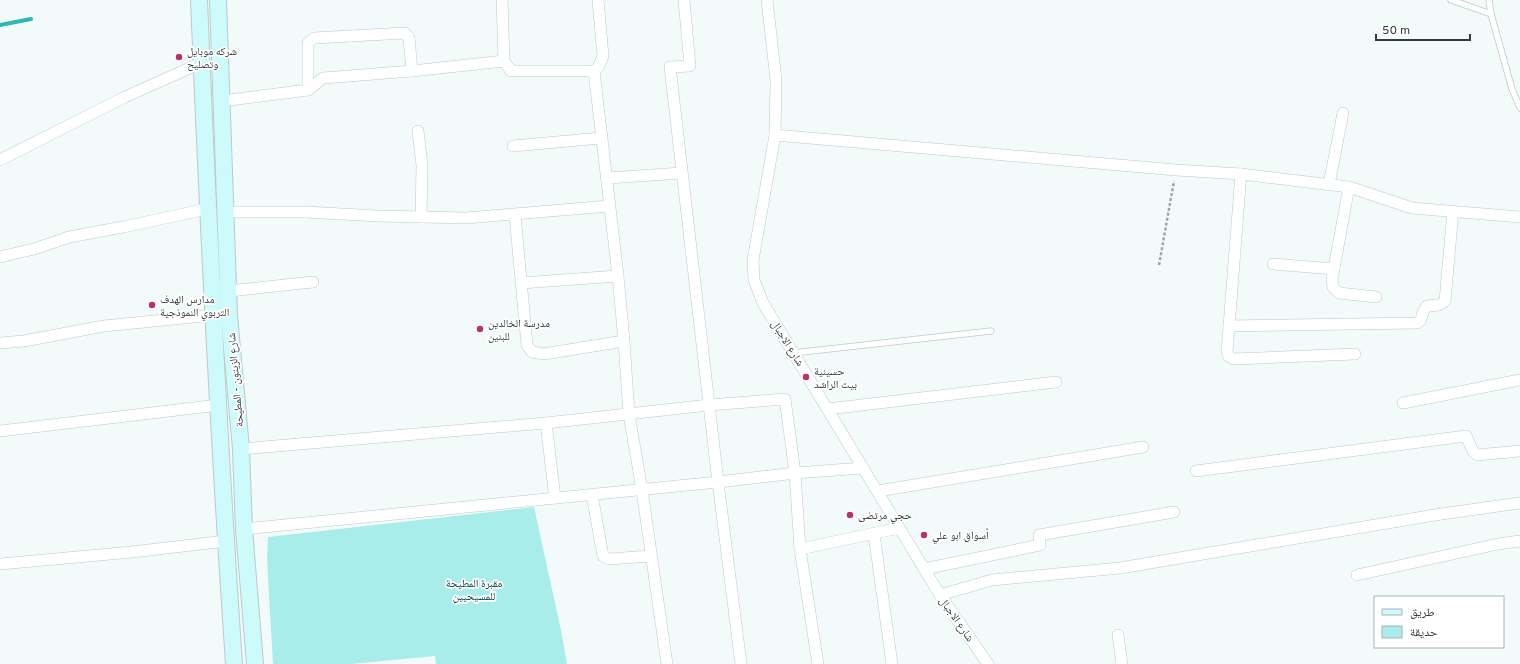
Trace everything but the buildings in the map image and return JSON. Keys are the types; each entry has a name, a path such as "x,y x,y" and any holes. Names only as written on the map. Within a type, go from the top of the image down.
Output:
{"main road":[{"name":"شارع الزيتون - المطيحة","path":"198,0 207,209 234,664"},
{"name":"شارع الزيتون - المطيحة","path":"218,0 228,291 241,449 244,529 255,664"}],"street":[{"path":"502,0 504,61 510,71 594,70 599,66 603,56 598,0"},
{"path":"684,0 690,66 670,67 718,482 741,664"},
{"name":"شارع الاجبال","path":"767,0 776,80 775,135 753,260 754,280 763,303 899,528 940,595 988,664"},
{"path":"308,90 308,43 314,38 405,33 409,38 412,71"},
{"path":"222,101 308,90 323,78 412,71 504,61"},
{"path":"0,160 125,97 201,63"},
{"path":"594,70 618,276 629,414 642,490 667,664"},
{"path":"1330,184 1343,113"},
{"path":"418,131 422,166 421,217"},
{"path":"775,135 1176,170 1241,174 1349,187 1412,208 1520,217"},
{"path":"513,146 601,138"},
{"path":"607,178 682,173"},
{"path":"1241,174 1227,352 1229,357 1234,359 1356,354"},
{"path":"1349,187 1332,279 1333,287 1339,293 1376,297"},
{"path":"226,212 305,212 378,216 466,218 609,206"},
{"path":"0,257 34,249 69,237 207,209"},
{"path":"1229,326 1416,323 1421,320 1423,312 1427,306 1439,305 1445,301 1453,211"},
{"path":"515,215 527,345 532,352 544,354 624,341"},
{"path":"1273,264 1334,269"},
{"path":"521,283 618,276"},
{"path":"228,291 313,282"},
{"path":"0,343 24,341 104,326 214,315"},
{"path":"1403,403 1520,380"},
{"path":"828,409 1056,382"},
{"path":"241,449 546,423 709,405 785,399 795,473 800,549 818,664"},
{"path":"0,431 218,404"},
{"path":"546,423 554,498"},
{"path":"1196,471 1466,436 1473,451 1477,455 1520,451"},
{"path":"878,491 1143,447"},
{"path":"244,529 642,490 795,473 863,468"},
{"path":"592,494 603,556 609,559 651,556"},
{"path":"940,595 992,580 1120,568 1441,514 1520,503"},
{"path":"924,569 1040,545 1039,535 1174,512"},
{"path":"800,549 899,528"},
{"path":"874,534 892,664"},
{"path":"0,564 132,552 226,541"},
{"path":"1357,575 1498,544 1520,542"},
{"path":"1118,635 1122,664"}],"lane":[{"path":"1451,0 1490,14"},
{"path":"1489,0 1490,14 1512,89 1520,108"},
{"path":"793,353 991,331"}],"path":[{"path":"1159,265 1176,170"}],"green space":[{"name":"مقبرة المطيحة للمسيحيين","path":"534,507 567,664 436,664 435,656 351,664 273,664 267,559 268,537"}],"waterway":[{"path":"0,25 31,19"}],"place":[{"name":"شركه موبايل وتصليح","path":"179,57"},
{"name":"مدارس الهدف التربوي النموذجية","path":"152,305"},
{"name":"مدرسة الخالدين للبنين","path":"480,329"},
{"name":"حسينية بيت الراشد","path":"806,377"},
{"name":"حجي مرتضى","path":"850,515"},
{"name":"أسواق ابو علي","path":"924,535"}]}
